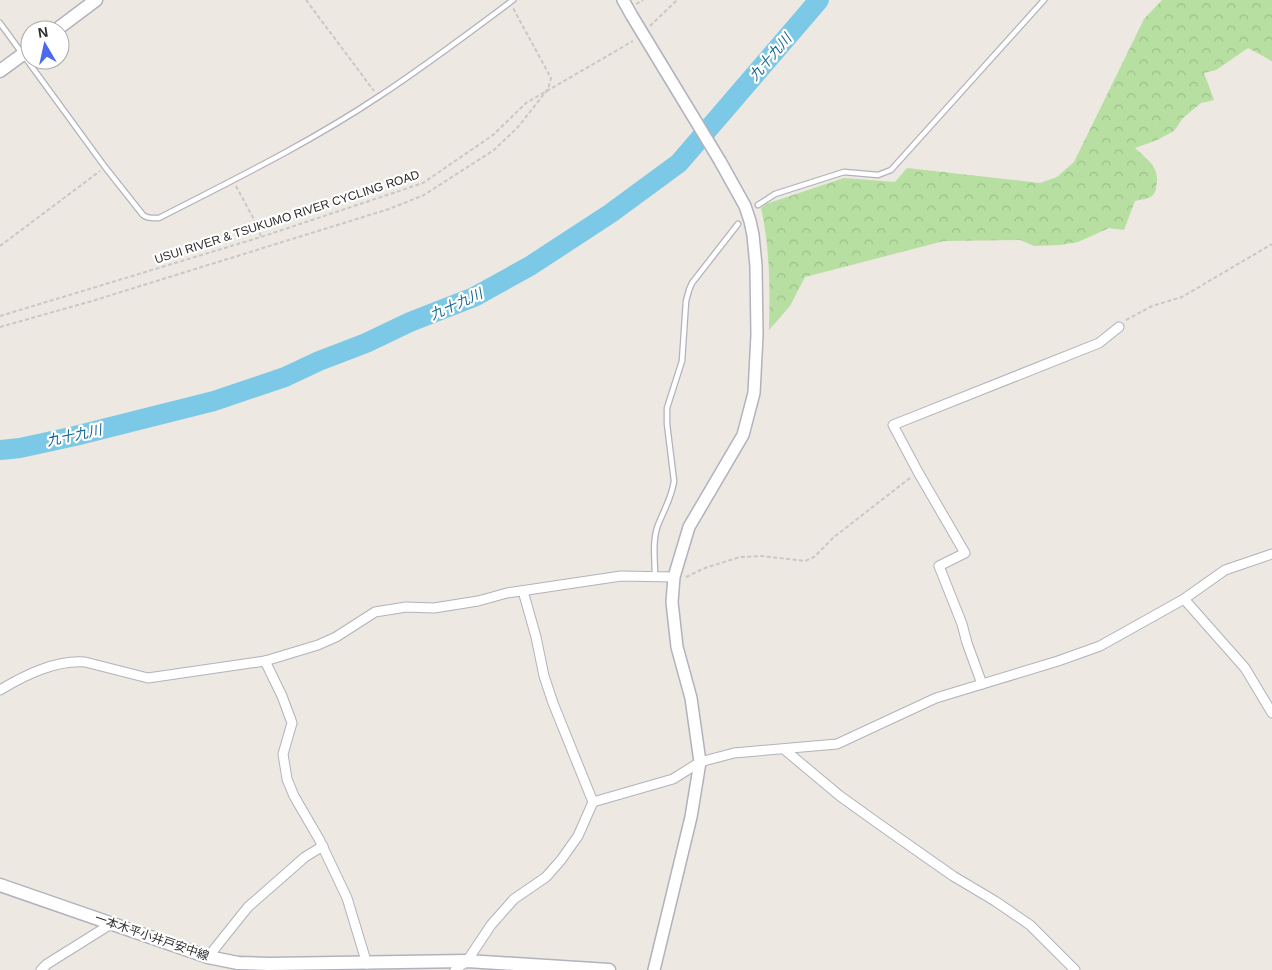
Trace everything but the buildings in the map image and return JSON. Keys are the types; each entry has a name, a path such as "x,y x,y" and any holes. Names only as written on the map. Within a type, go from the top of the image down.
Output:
{"main road":[{"path":"69,20 96,0"},
{"path":"0,71 20,56"},
{"name":"一本木平小井戸安中線","path":"0,885 234,966 467,961 609,970"}],"street":[{"path":"623,0 634,11 747,210 753,235 756,266 757,335 754,393 742,435 689,527 674,577 672,602 678,647 691,698 700,762 691,817 654,970"},
{"path":"982,684 962,624 939,566 965,553 893,425 1099,343 1119,327"},
{"path":"593,802 673,779 700,762 734,753 837,744 936,698 1058,661 1100,646 1184,598 1225,570 1272,554"},
{"path":"0,690 48,667 75,662 85,662 148,678 265,661 318,645 375,612 406,607 434,608 523,591 621,576 674,577"},
{"path":"455,970 467,961 491,925 514,899 546,877 561,860 578,836 593,802 544,676 536,637 523,591"},
{"path":"1184,598 1245,668 1272,713"},
{"path":"265,661 282,696 292,724 283,754 287,779 294,796 323,846 347,898 367,964"},
{"path":"785,750 840,796 879,824 953,876 1030,925 1075,970"},
{"path":"208,957 248,907 305,857 323,846"},
{"path":"41,970 47,964 111,924"}],"lane":[{"path":"758,205 775,194 844,172 878,175 891,170 1044,0"},
{"path":"38,70 105,167 143,216 159,218 327,129 378,97 512,1"},
{"path":"0,23 20,45"},
{"path":"655,577 655,538 658,524 671,495 674,481 667,424 667,408 682,361 688,295 692,283 738,224"}],"path":[{"path":"306,0 378,97"},
{"path":"634,11 643,0"},
{"path":"648,28 677,0"},
{"path":"0,327 260,250 424,195 494,150 518,127 548,89 551,78 512,1"},
{"name":"USUI RIVER & TSUKUMO RIVER CYCLING ROAD","path":"0,316 261,237 423,182 493,135 526,103 636,39"},
{"path":"0,246 105,167"},
{"path":"233,180 258,227 261,237"},
{"path":"1119,327 1125,320 1152,306 1182,297 1272,244"},
{"path":"674,577 687,577 705,568 740,557 761,556 805,561 814,557 834,537 918,472"}],"green space":[{"path":"1162,0 1272,0 1272,61 1248,48 1216,70 1204,73 1214,100 1201,103 1183,118 1174,131 1135,148 1155,169 1157,174 1156,190 1153,195 1135,201 1124,230 1109,228 1078,242 1060,245 1034,246 1020,240 944,241 805,277 790,306 769,330 768,253 761,208 766,204 844,178 895,182 907,168 1040,183 1057,177 1074,162 1144,19"}],"waterway":[{"name":"九十九川","path":"0,450 20,448 75,436 214,401 285,377 319,361 366,343 410,322 474,297 530,266 611,213 679,163 819,0"}]}
